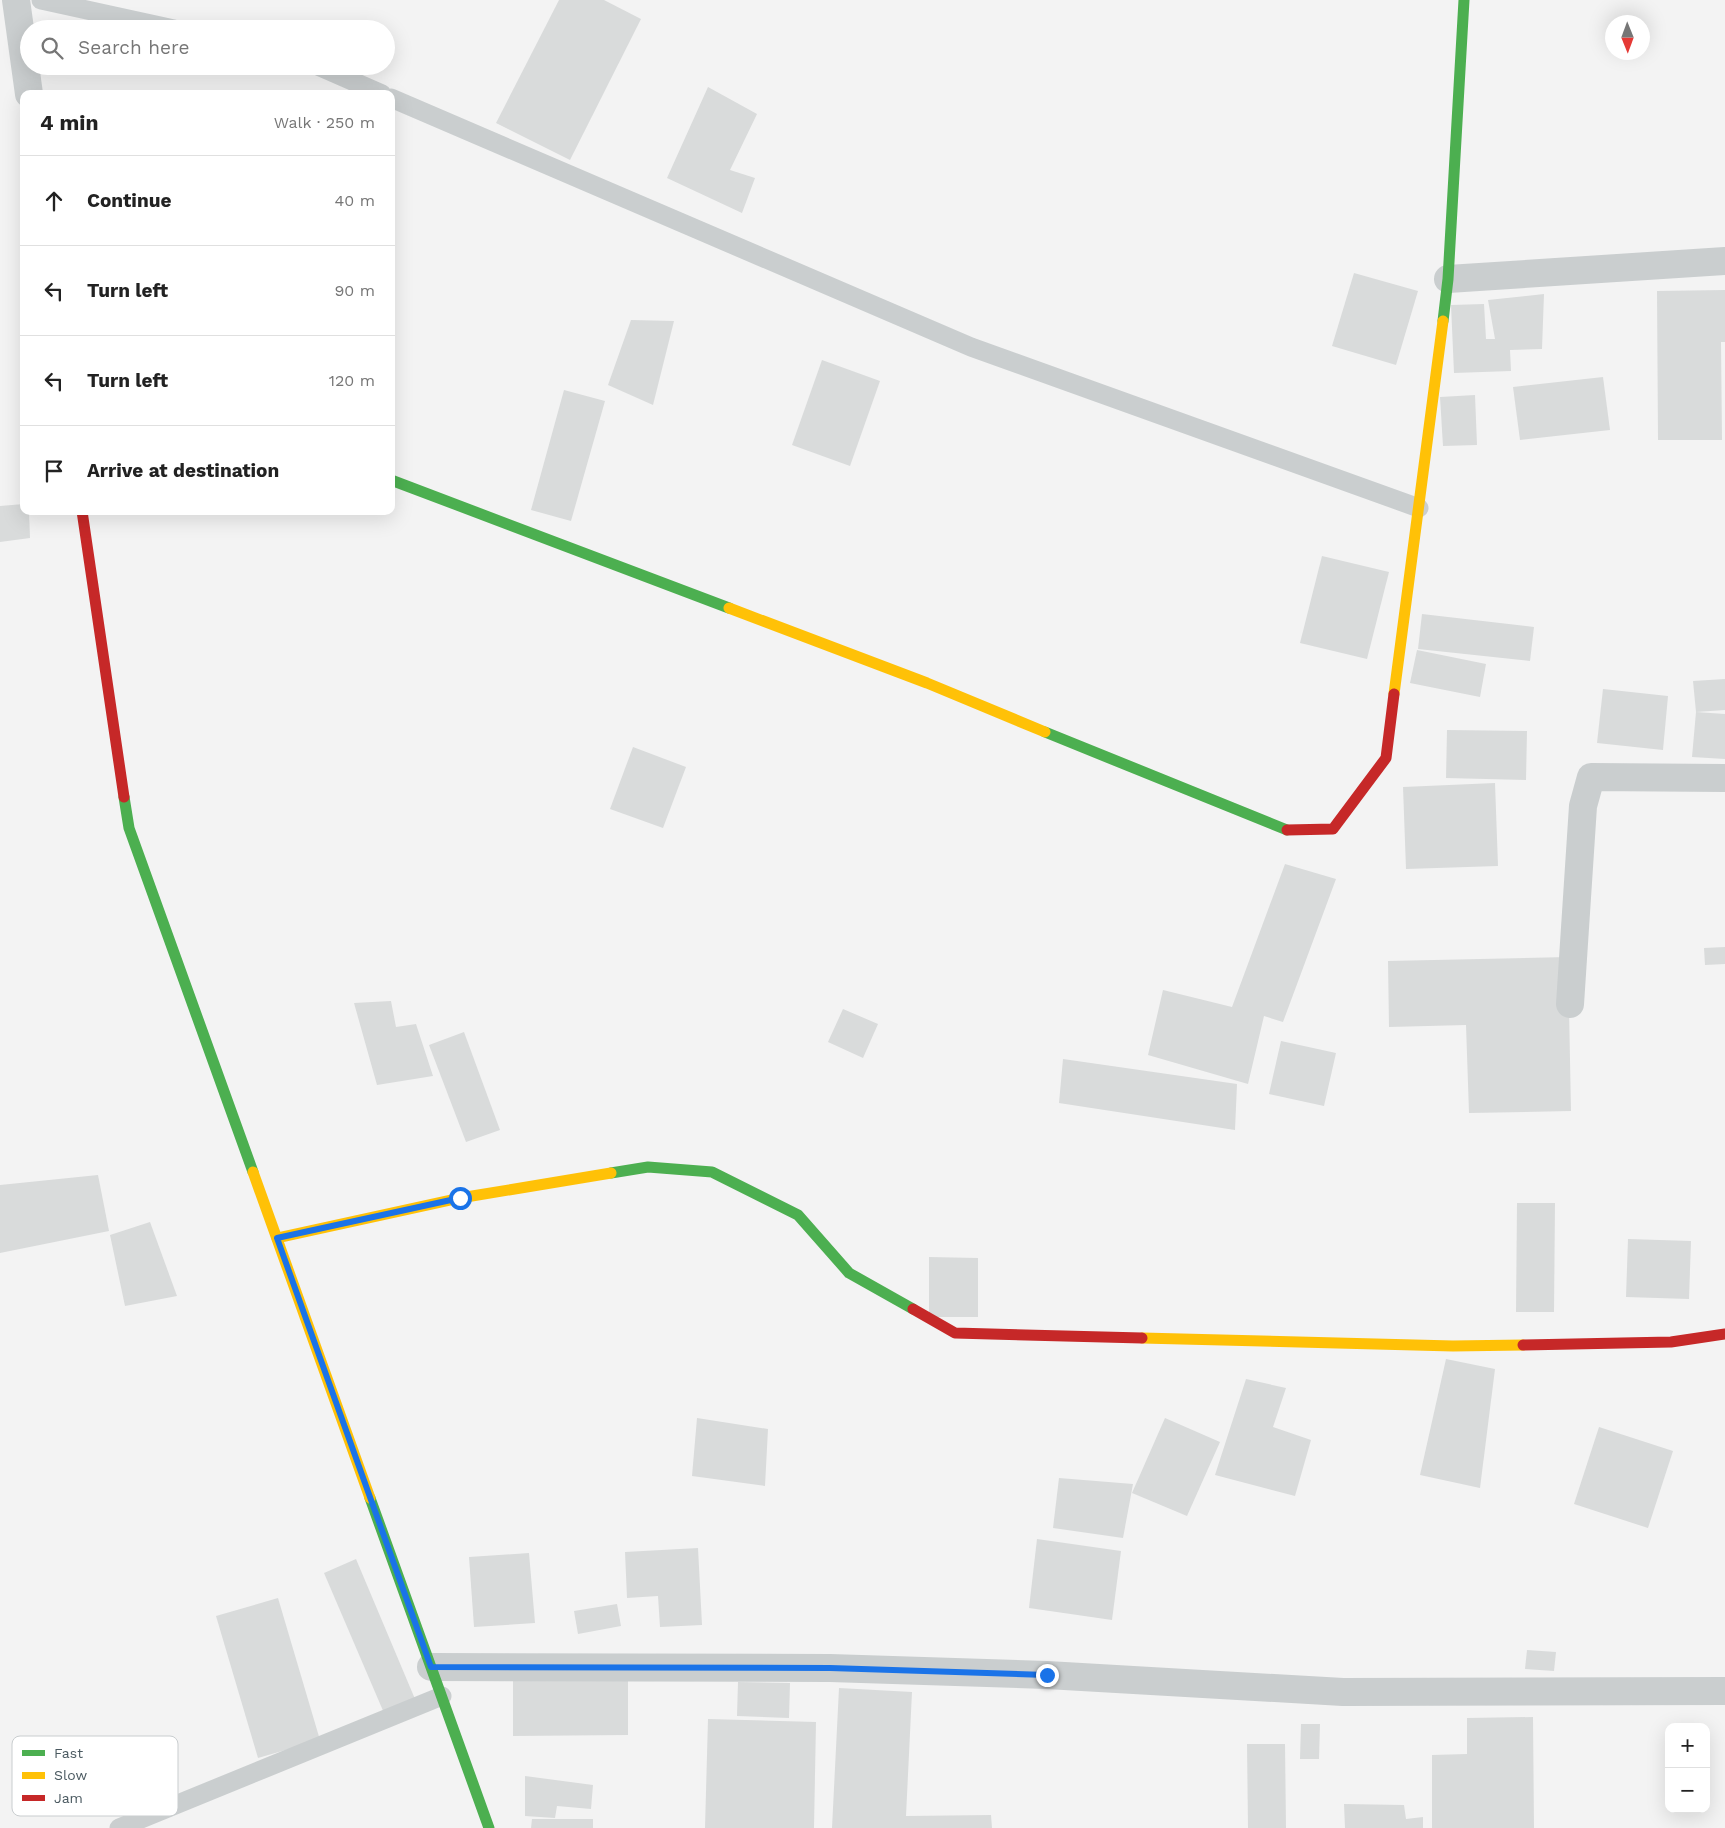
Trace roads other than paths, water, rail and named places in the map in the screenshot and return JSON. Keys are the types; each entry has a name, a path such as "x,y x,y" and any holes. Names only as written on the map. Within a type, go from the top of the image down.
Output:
{"street":[{"path":"16,0 20,29"},
{"path":"395,482 927,684 1284,830 1333,829 1386,758 1448,279 1464,0"},
{"path":"26,75 28,90"},
{"path":"1448,279 1725,261"},
{"path":"83,515 129,828 489,1828"},
{"path":"1570,1004 1583,806 1592,777 1725,778"},
{"path":"277,1238 460,1198 648,1167 712,1172 798,1215 849,1273 955,1333 1453,1346 1671,1342 1725,1334"},
{"path":"431,1667 830,1668 1047,1675 1343,1692 1725,1691"}],"lane":[{"path":"41,0 133,20"},
{"path":"339,75 373,90"},
{"path":"395,100 971,347 1419,508"},
{"path":"178,1804 442,1696"},
{"path":"119,1828 148,1816"}]}
